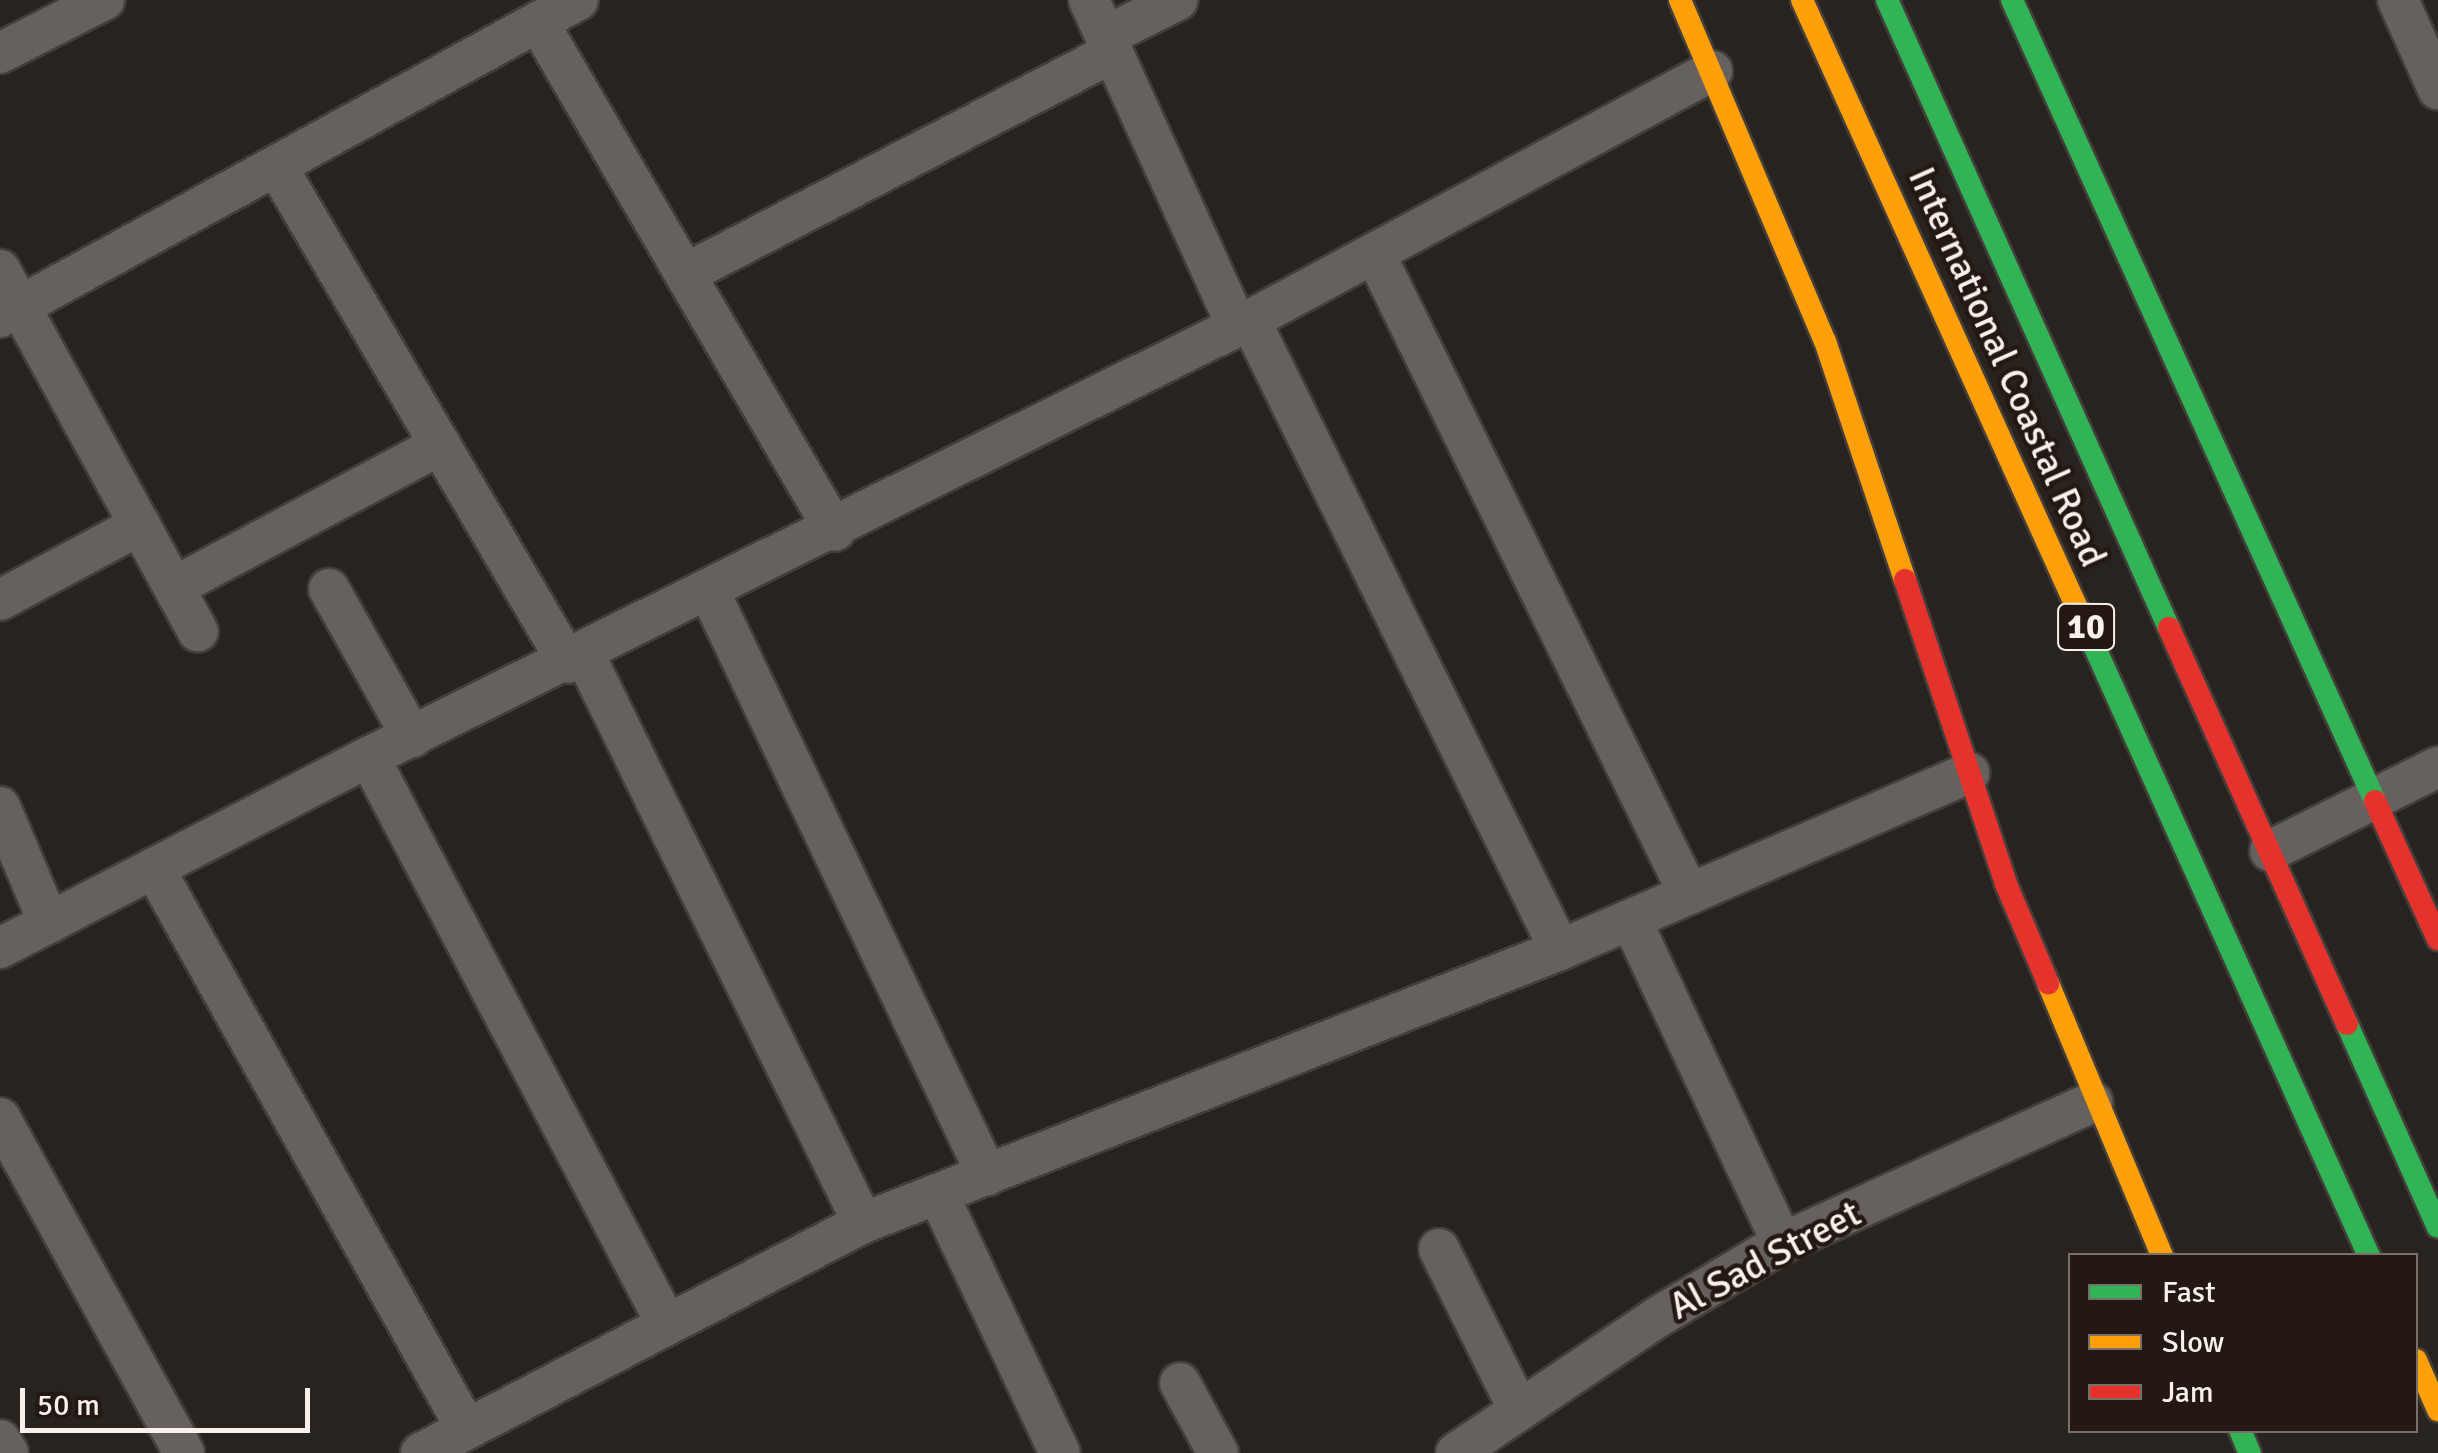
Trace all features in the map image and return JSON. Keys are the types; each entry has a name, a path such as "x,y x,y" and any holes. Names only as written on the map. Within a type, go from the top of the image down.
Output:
{"main road":[{"path":"1680,0 1831,358 1969,773 2093,1102 2161,1253"},
{"name":"International Coastal Road","path":"1802,0 2368,1253"},
{"name":"International Coastal Road","path":"1887,0 2438,1227"},
{"path":"2017,2 2438,938"},
{"path":"2418,1365 2438,1410"}],"street":[{"path":"0,53 104,0"},
{"path":"10,311 578,0"},
{"path":"1089,0 1244,323 1560,950"},
{"path":"685,274 1109,44 1178,0"},
{"path":"2398,0 2438,90"},
{"path":"538,22 834,531"},
{"path":"0,948 368,757 576,659 1244,323 1712,71"},
{"path":"277,168 440,445 576,659 863,1223"},
{"path":"1375,254 1689,894"},
{"path":"0,270 10,311 140,525 198,631"},
{"path":"174,587 440,445"},
{"path":"0,600 140,525"},
{"path":"329,589 412,737"},
{"path":"710,592 987,1174"},
{"path":"368,757 665,1322"},
{"path":"2270,851 2438,767"},
{"path":"421,1453 665,1322 863,1223 1560,950 1969,773"},
{"path":"0,807 49,923"},
{"path":"154,868 466,1428"},
{"path":"1632,920 1782,1242"},
{"name":"Al Sad Street","path":"1456,1453 1782,1242 2093,1102"},
{"path":"0,1118 184,1453"},
{"path":"938,1194 1060,1453"},
{"path":"1438,1249 1519,1410"},
{"path":"1180,1383 1218,1453"},
{"path":"0,1440 8,1453"}],"traffic: fast":[{"path":"1887,0 2169,628"},
{"path":"2012,0 2375,801"},
{"path":"2082,619 2368,1253"},
{"path":"2347,1024 2438,1227"},
{"path":"2241,1433 2250,1453"}],"traffic: slow":[{"path":"1680,0 1825,341 1905,580"},
{"path":"1802,0 2082,619"},
{"path":"2048,983 2161,1253"},
{"path":"2418,1365 2438,1410"}],"traffic: jam":[{"path":"1905,580 2006,884 2048,983"},
{"path":"2169,628 2347,1024"},
{"path":"2375,801 2438,939"}]}
